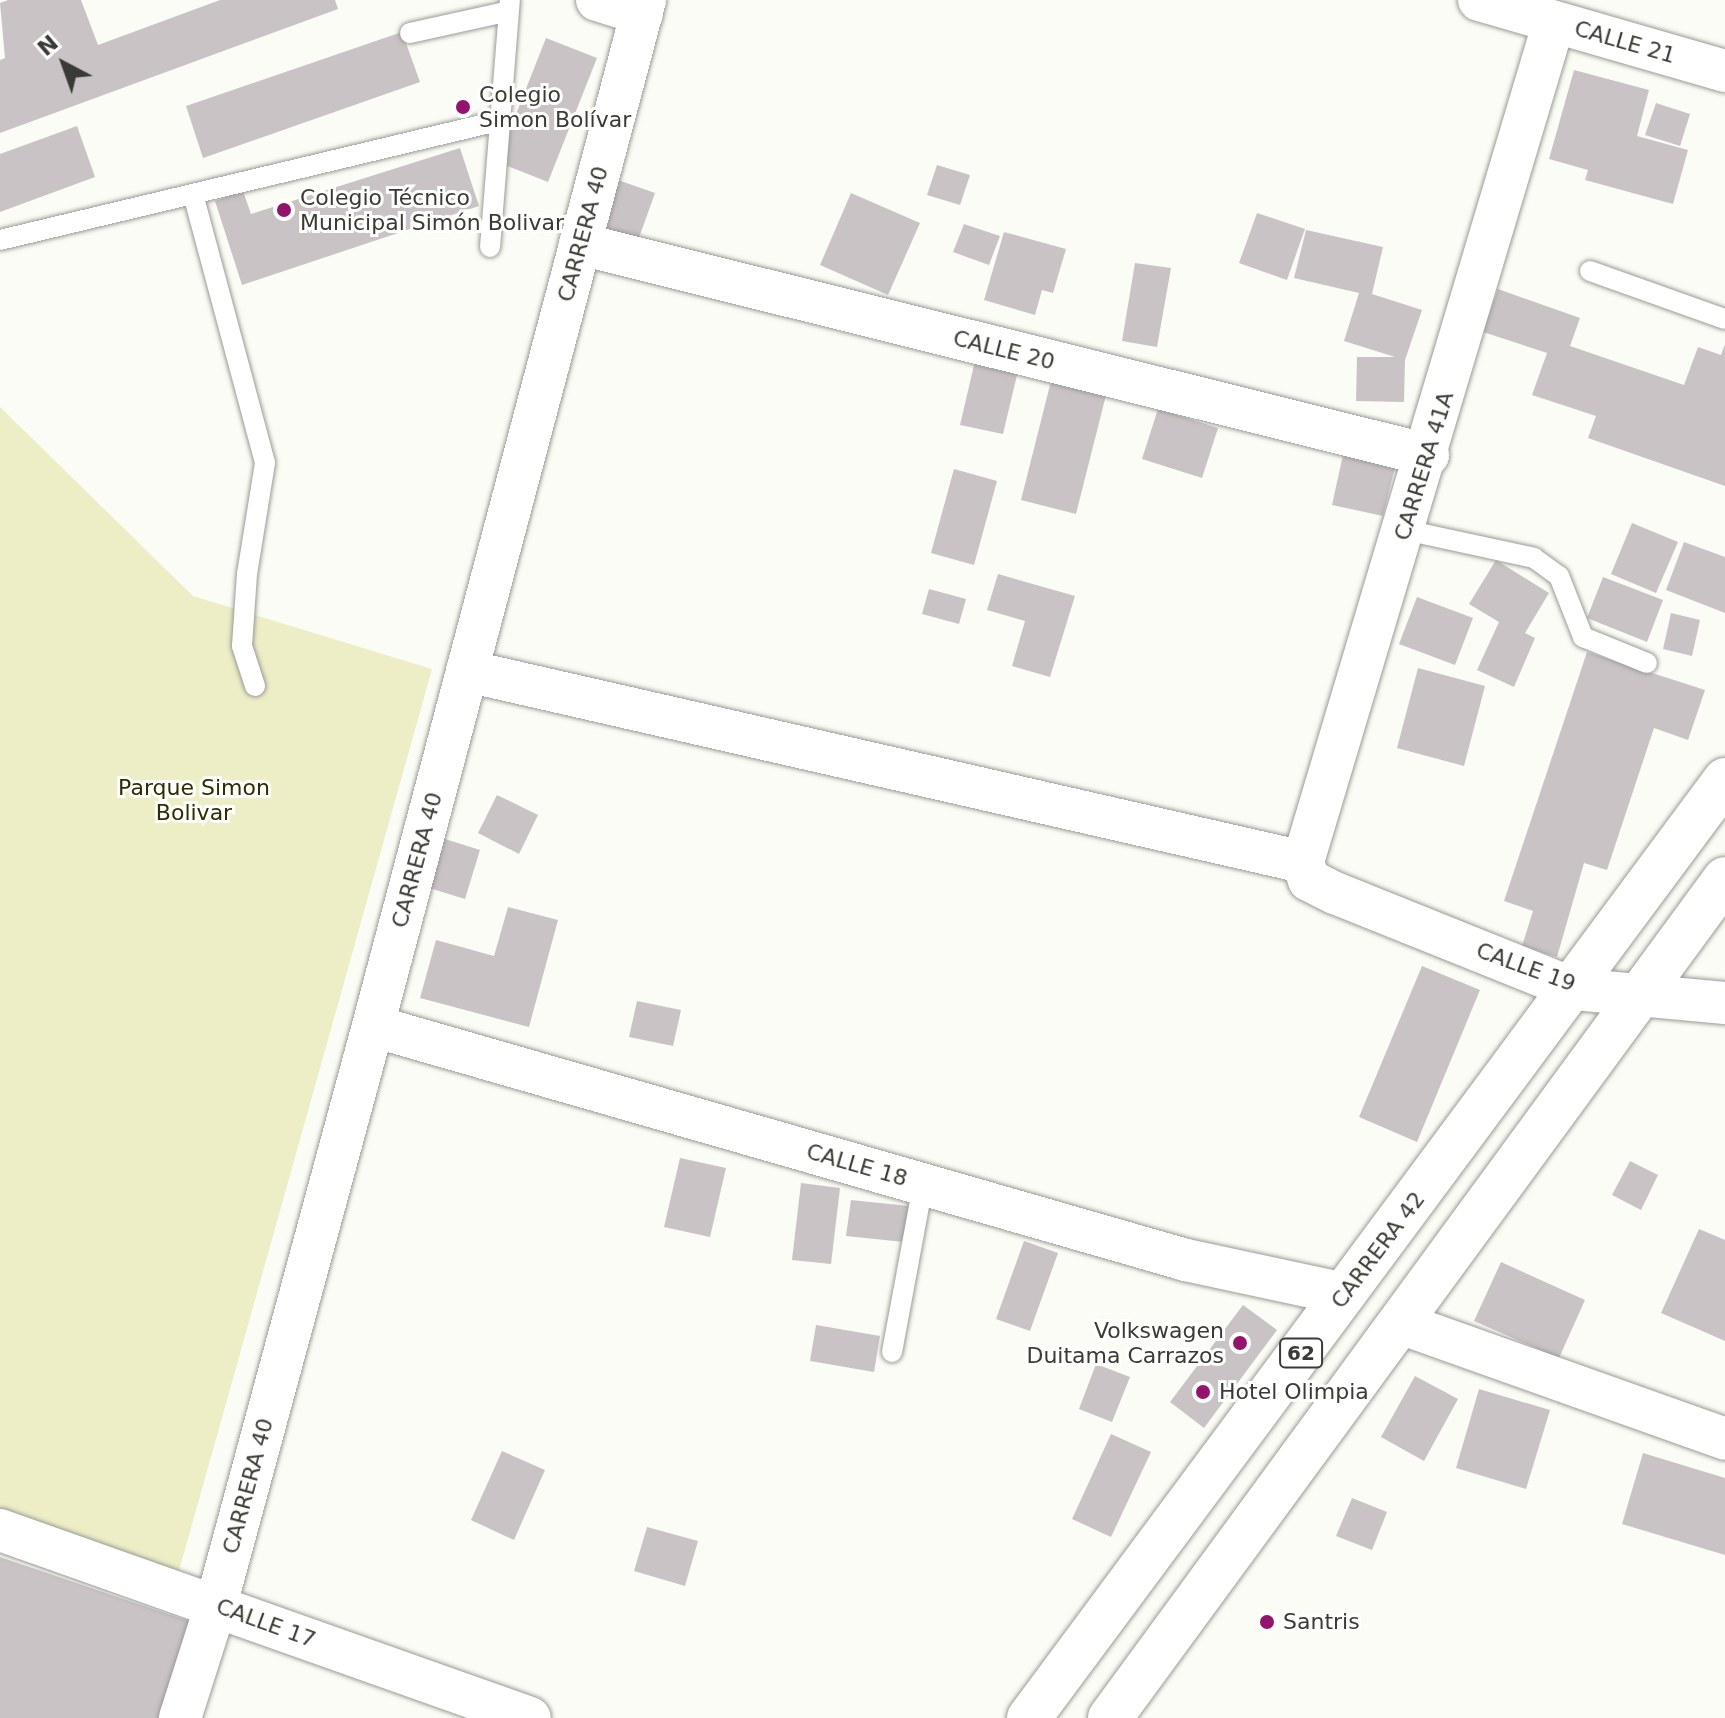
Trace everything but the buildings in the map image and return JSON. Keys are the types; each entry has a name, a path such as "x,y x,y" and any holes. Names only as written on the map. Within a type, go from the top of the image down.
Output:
{"highway":[{"name":"CARRERA 42","path":"1029,1718 1574,989 1725,780"},
{"path":"1110,1718 1725,879"}],"street":[{"path":"597,0 644,7"},
{"name":"CALLE 21","path":"1479,0 1725,71"},
{"name":"CARRERA 40","path":"180,1718 216,1605 644,7"},
{"name":"CARRERA 41A","path":"1303,862 1428,455 1554,22"},
{"name":"CALLE 20","path":"580,244 1428,455"},
{"path":"467,671 1303,862"},
{"name":"CALLE 19","path":"1303,862 1309,880 1335,893 1574,989 1643,991 1725,1003"},
{"name":"CALLE 18","path":"373,1026 1186,1260 1344,1294"},
{"path":"1400,1323 1725,1439"},
{"name":"CALLE 17","path":"0,1530 530,1718"}],"lane":[{"path":"410,33 510,6 498,121 490,247"},
{"path":"0,240 498,121"},
{"path":"193,194 265,463 247,574 242,646 255,686"},
{"path":"1590,271 1725,319"},
{"path":"1405,530 1534,558 1559,576 1583,637 1647,663"},
{"path":"892,1352 923,1184"}],"green space":[{"name":"Parque Simon Bolivar","path":"0,407 193,596 432,669 177,1578 0,1515"}],"place":[{"name":"Colegio Simon Bolívar","path":"463,107"},
{"name":"Colegio Técnico Municipal Simón Bolivar","path":"284,210"},
{"name":"Volkswagen Duitama Carrazos","path":"1240,1343"},
{"name":"Hotel Olimpia","path":"1203,1392"},
{"name":"Santris","path":"1267,1622"}]}
